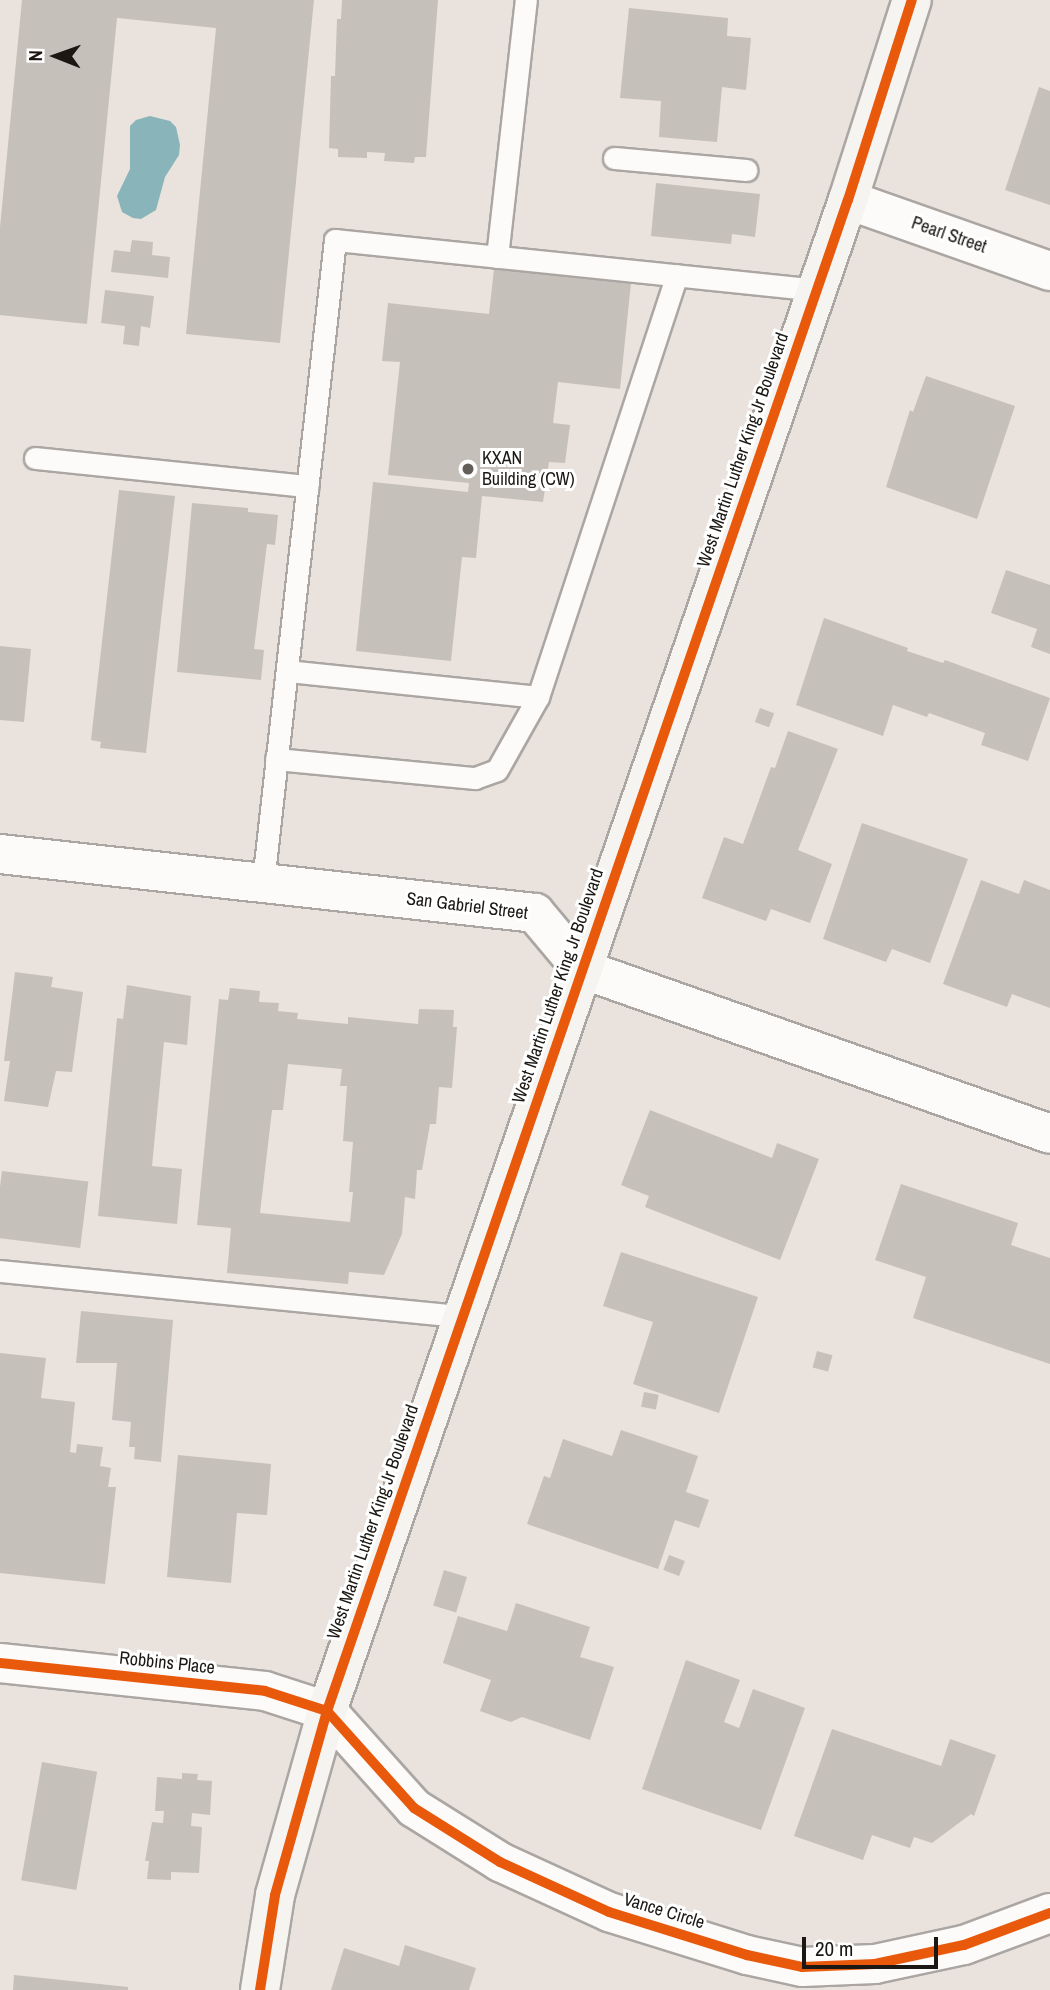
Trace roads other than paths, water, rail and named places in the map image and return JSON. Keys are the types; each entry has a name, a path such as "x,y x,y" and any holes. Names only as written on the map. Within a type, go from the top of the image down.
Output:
{"main road":[{"name":"West Martin Luther King Jr Boulevard","path":"260,1990 275,1895 327,1711 848,200 912,0"}],"street":[{"name":"Pearl Street","path":"848,200 1050,271"},
{"name":"San Gabriel Street","path":"0,854 535,913 582,969"},
{"path":"582,969 1050,1134"},
{"name":"Robbins Place","path":"0,1662 265,1691 327,1711"},
{"name":"Vance Circle","path":"327,1711 414,1808 500,1862 608,1912 747,1955 802,1967 875,1964 964,1945 1050,1913"}],"lane":[{"path":"497,257 526,0"},
{"path":"614,158 746,170"},
{"path":"262,882 335,240 817,290"},
{"path":"276,760 475,778 497,770 538,697 677,275"},
{"path":"35,458 307,486"},
{"path":"287,671 538,697"},
{"path":"0,1271 461,1316"}],"water":[{"path":"150,116 170,121 176,127 179,155 165,177 156,210 141,219 133,218 122,212 117,196 130,169 130,126 136,120"}],"place":[{"name":"KXAN Building (CW)","path":"468,469"}]}
